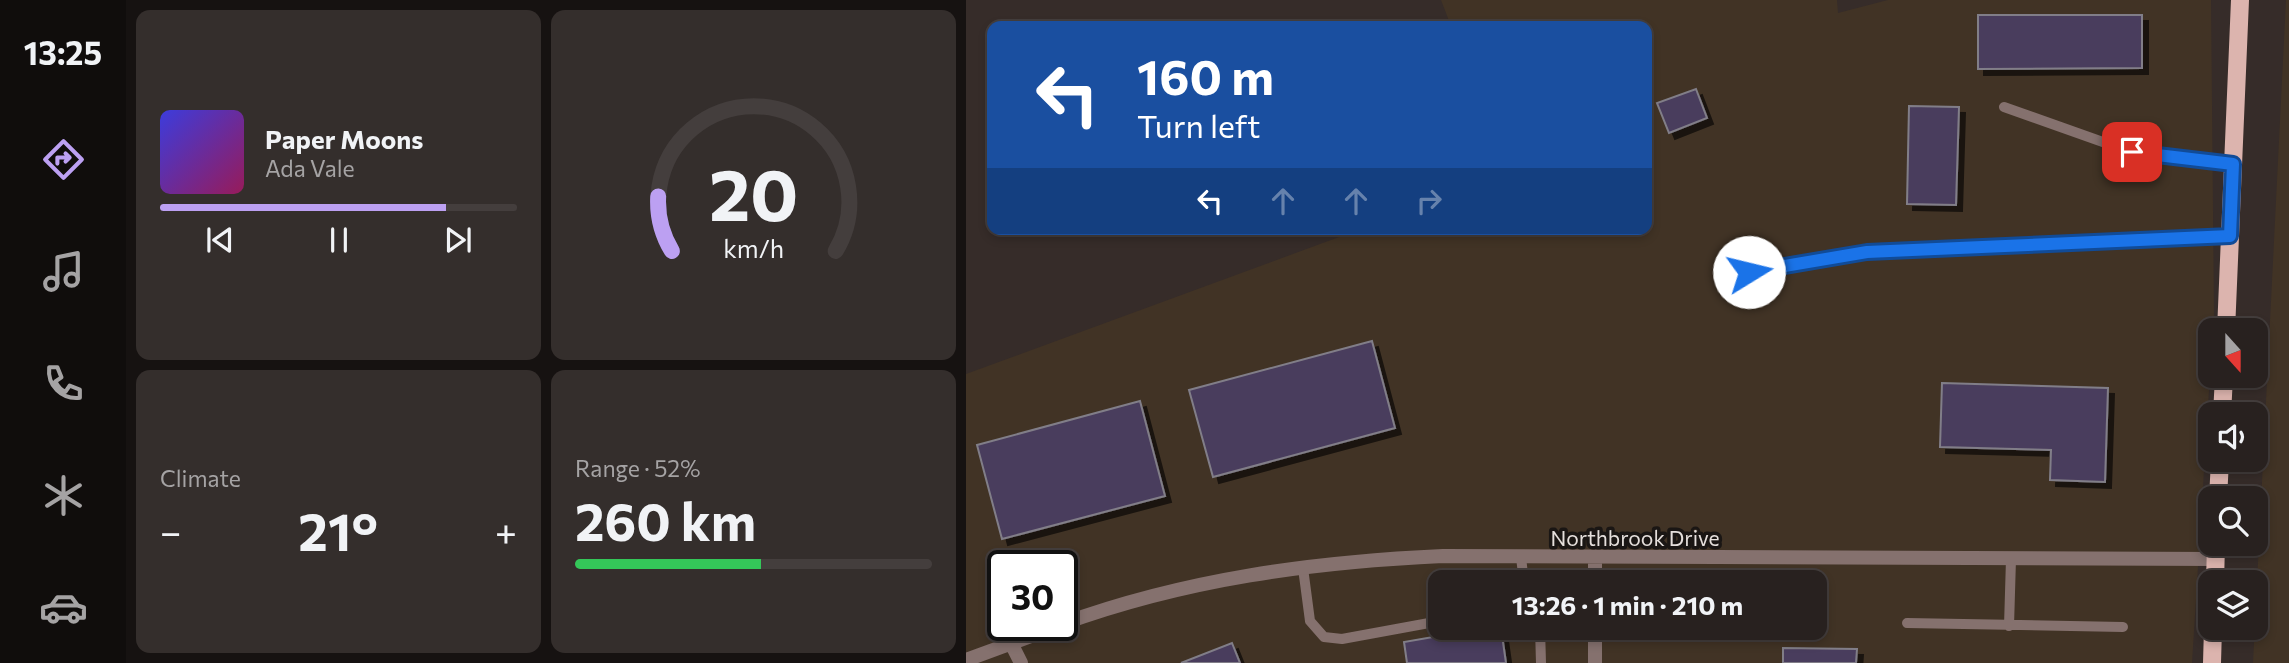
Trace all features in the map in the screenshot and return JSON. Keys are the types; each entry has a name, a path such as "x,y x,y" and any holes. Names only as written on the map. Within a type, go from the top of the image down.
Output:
{"main road":[{"path":"2227,318 2241,0"},
{"path":"2212,663 2213,640"}],"street":[{"path":"1749,272 1867,252 2230,236"},
{"name":"Northbrook Drive","path":"1078,619 1173,589 1373,559 1443,556 2011,559 2198,553"},
{"path":"1595,558 1595,570"},
{"path":"1595,640 1595,663"},
{"name":"Northbrook Drive","path":"967,658 1017,641"},
{"path":"1012,643 1021,663"}],"lane":[{"path":"2004,107 2132,152 2233,164"},
{"path":"1521,557 1522,570"},
{"path":"2008,626 2011,559"},
{"path":"1303,568 1310,621 1324,637 1342,639 1428,623"},
{"path":"1906,622 2123,627"},
{"path":"1540,640 1541,663"}],"shaded area":[{"path":"1441,0 1837,0 1838,13 1888,0 2211,0 2214,316 2198,318 2198,388 2209,388 2208,402 2198,402 2198,472 2204,472 2203,486 2198,486 2199,556 2192,663 966,663 966,374 1345,235 1652,235 1652,21 1449,21"},
{"path":"2286,0 2289,0 2289,663 2253,663 2254,640 2268,640 2268,570 2258,570 2258,556 2268,556 2268,486 2262,486 2263,472 2268,472 2268,362"}],"building":[{"path":"1978,15 2142,15 2142,68 1978,69"},
{"path":"1696,89 1707,118 1669,133 1657,103"},
{"path":"1909,106 1959,107 1956,205 1907,204"},
{"path":"1372,341 1395,428 1213,477 1189,390"},
{"path":"1942,383 2108,388 2105,482 2050,480 2051,450 1940,447"},
{"path":"1140,401 1165,496 1002,539 977,445"},
{"path":"1428,638 1428,640 1503,640 1506,663 1407,663 1404,642"},
{"path":"1232,643 1240,663 1181,663"},
{"path":"1783,648 1857,649 1856,663 1783,663"}],"route":[{"path":"1749,272 1867,252 2230,236 2233,164 2132,152"}]}
